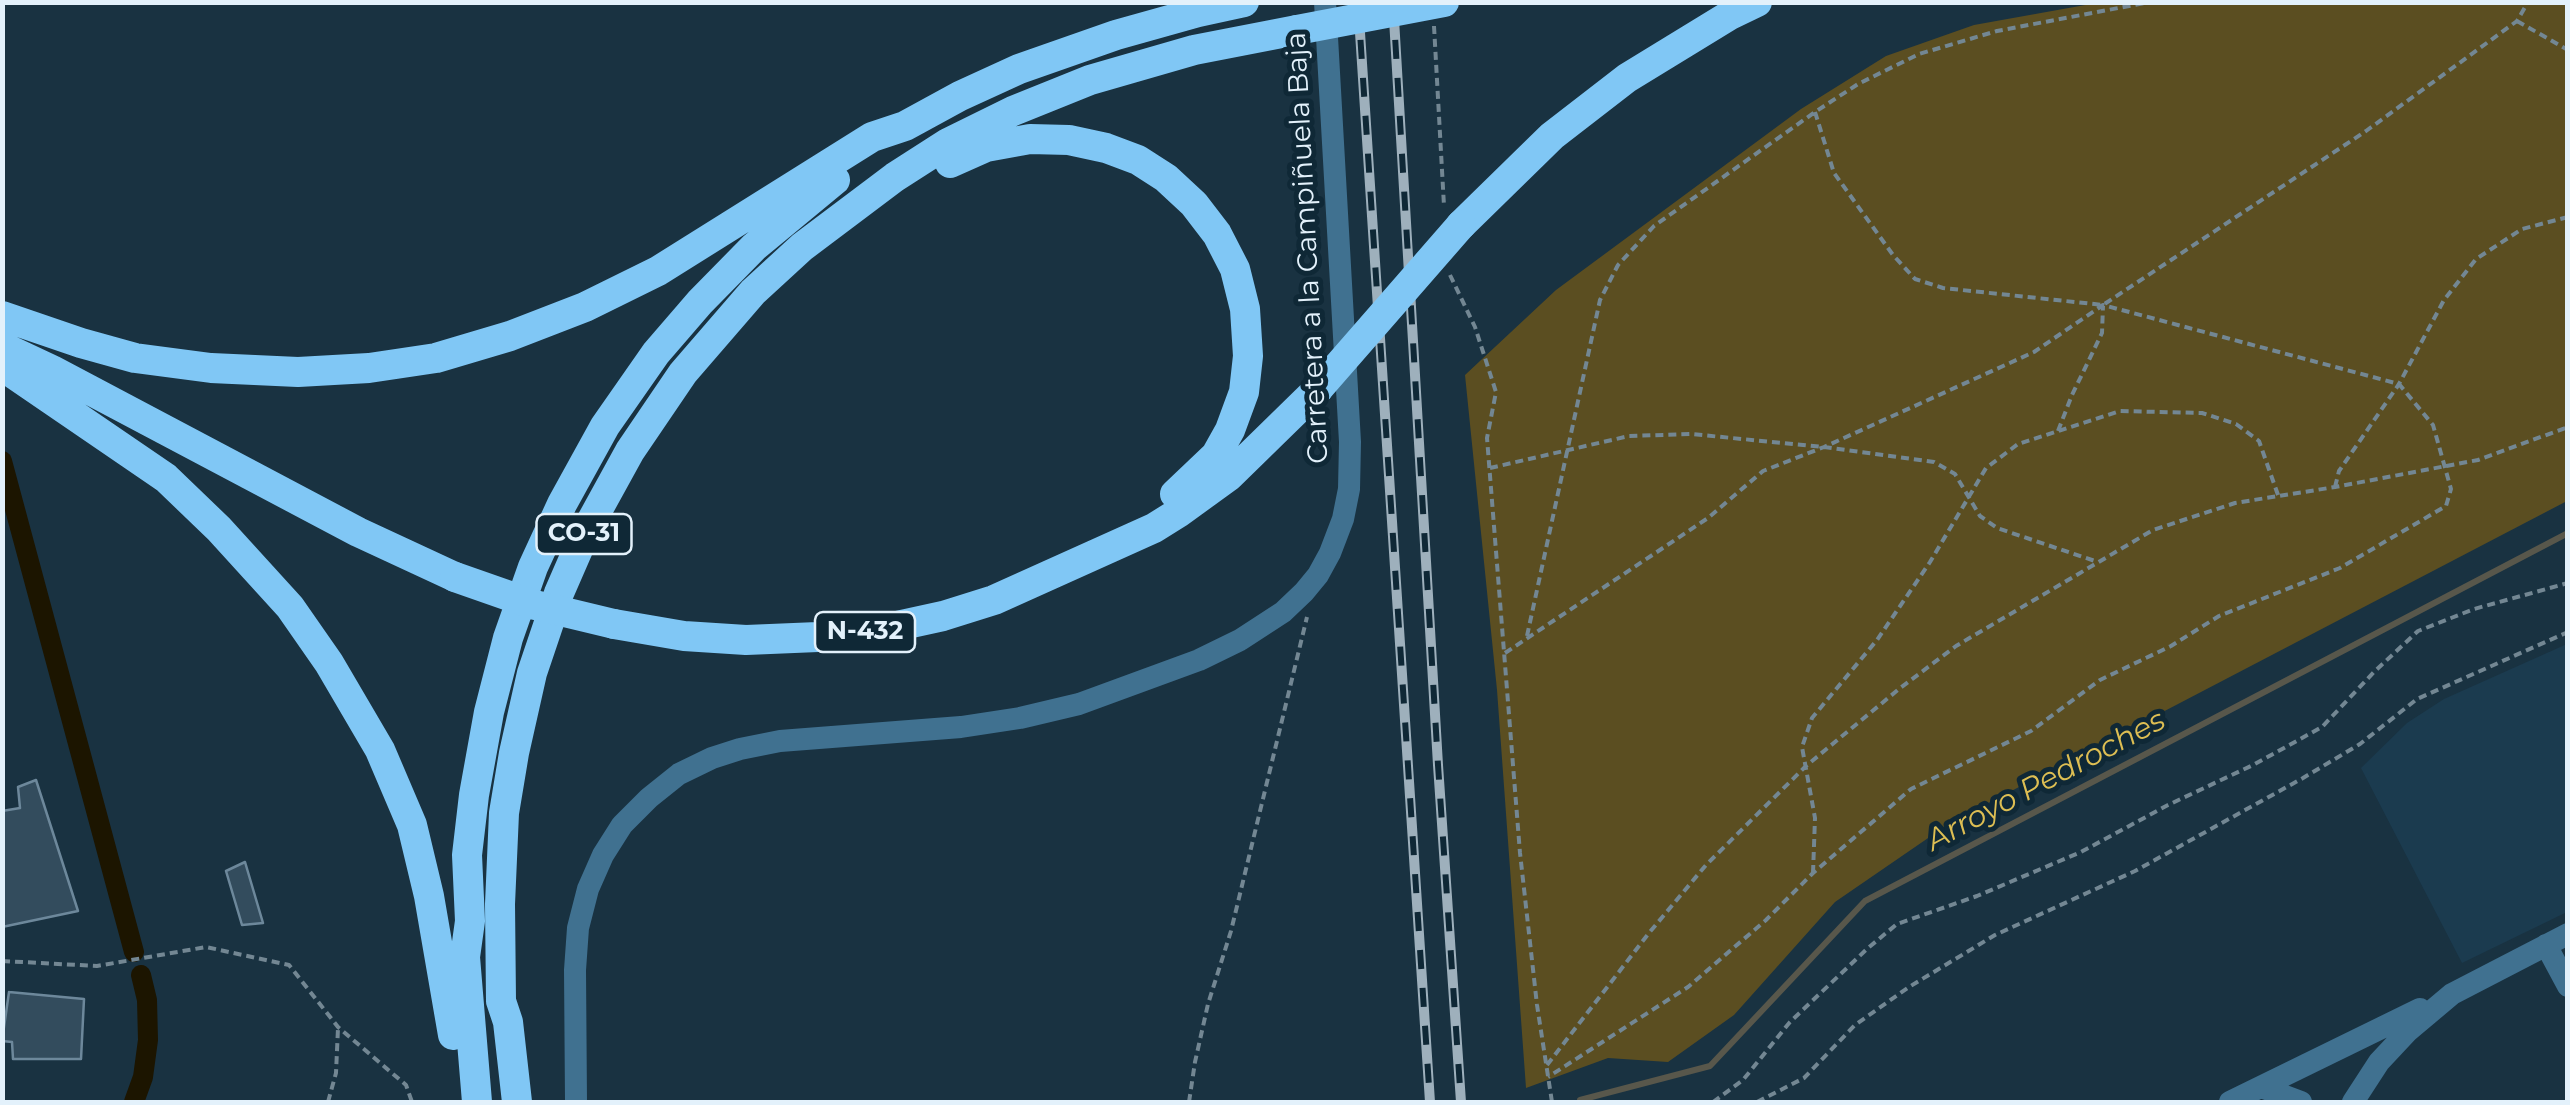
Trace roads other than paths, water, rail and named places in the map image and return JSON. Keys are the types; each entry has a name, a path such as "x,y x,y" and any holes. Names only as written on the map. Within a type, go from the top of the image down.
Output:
{"highway":[{"name":"CO-31","path":"477,1102 465,957 470,921 468,855 489,712 508,638 533,568 606,426 656,353 754,247 905,126 1019,69 1116,35 1244,2"},
{"path":"1102,552 1154,528 1229,476 1318,389 1453,221 1552,136 1627,78 1730,14 1757,2"},
{"name":"CO-31","path":"501,1001 503,831 514,753 532,673 559,593 586,531 630,451 683,373 753,292 802,246 895,177 948,143 1014,111 1090,80 1194,50 1296,30 1439,11"},
{"path":"2,316 135,358 212,368 298,372 369,368 436,358 540,325 658,272 872,137 905,126"},
{"path":"895,177 935,169 986,147 1030,139 1068,140 1138,160 1166,178 1194,204 1217,234 1235,269 1245,308 1248,356 1244,392 1216,455 1156,511 1102,552"},
{"name":"N-432","path":"2,339 52,370"},
{"name":"N-432","path":"2,347 358,532 455,577 535,604 614,624 684,636 746,640 818,638 879,630 994,600 1102,552"},
{"path":"2,366 166,478 219,528 290,606 329,663 380,750 412,825 430,896 464,1102"},
{"path":"470,921 490,1102"},
{"path":"501,1001 498,1023 505,1102"},
{"path":"501,1001 508,1022 517,1102"}],"street":[{"name":"Carretera a la Campiñuela Baja","path":"576,1102 575,970 578,928 588,889 602,855 622,825 679,774 712,758 780,741 961,727 1079,704 1199,660 1240,640 1283,612 1318,575 1343,519 1350,489 1325,2"},
{"path":"2230,1102 2557,940 2568,986"},
{"path":"2353,1102 2379,1062 2452,994"},
{"path":"2260,1087 2301,1102"}],"waterway":[{"path":"2,461 134,952"},
{"name":"Arroyo Pedroches","path":"1580,1100 1710,1066 1865,901 2568,533"},
{"path":"134,1102 143,1077 148,1040 147,1000 141,975"}],"railway":[{"path":"1358,2 1430,1102"},
{"path":"1393,2 1461,1102"}]}
